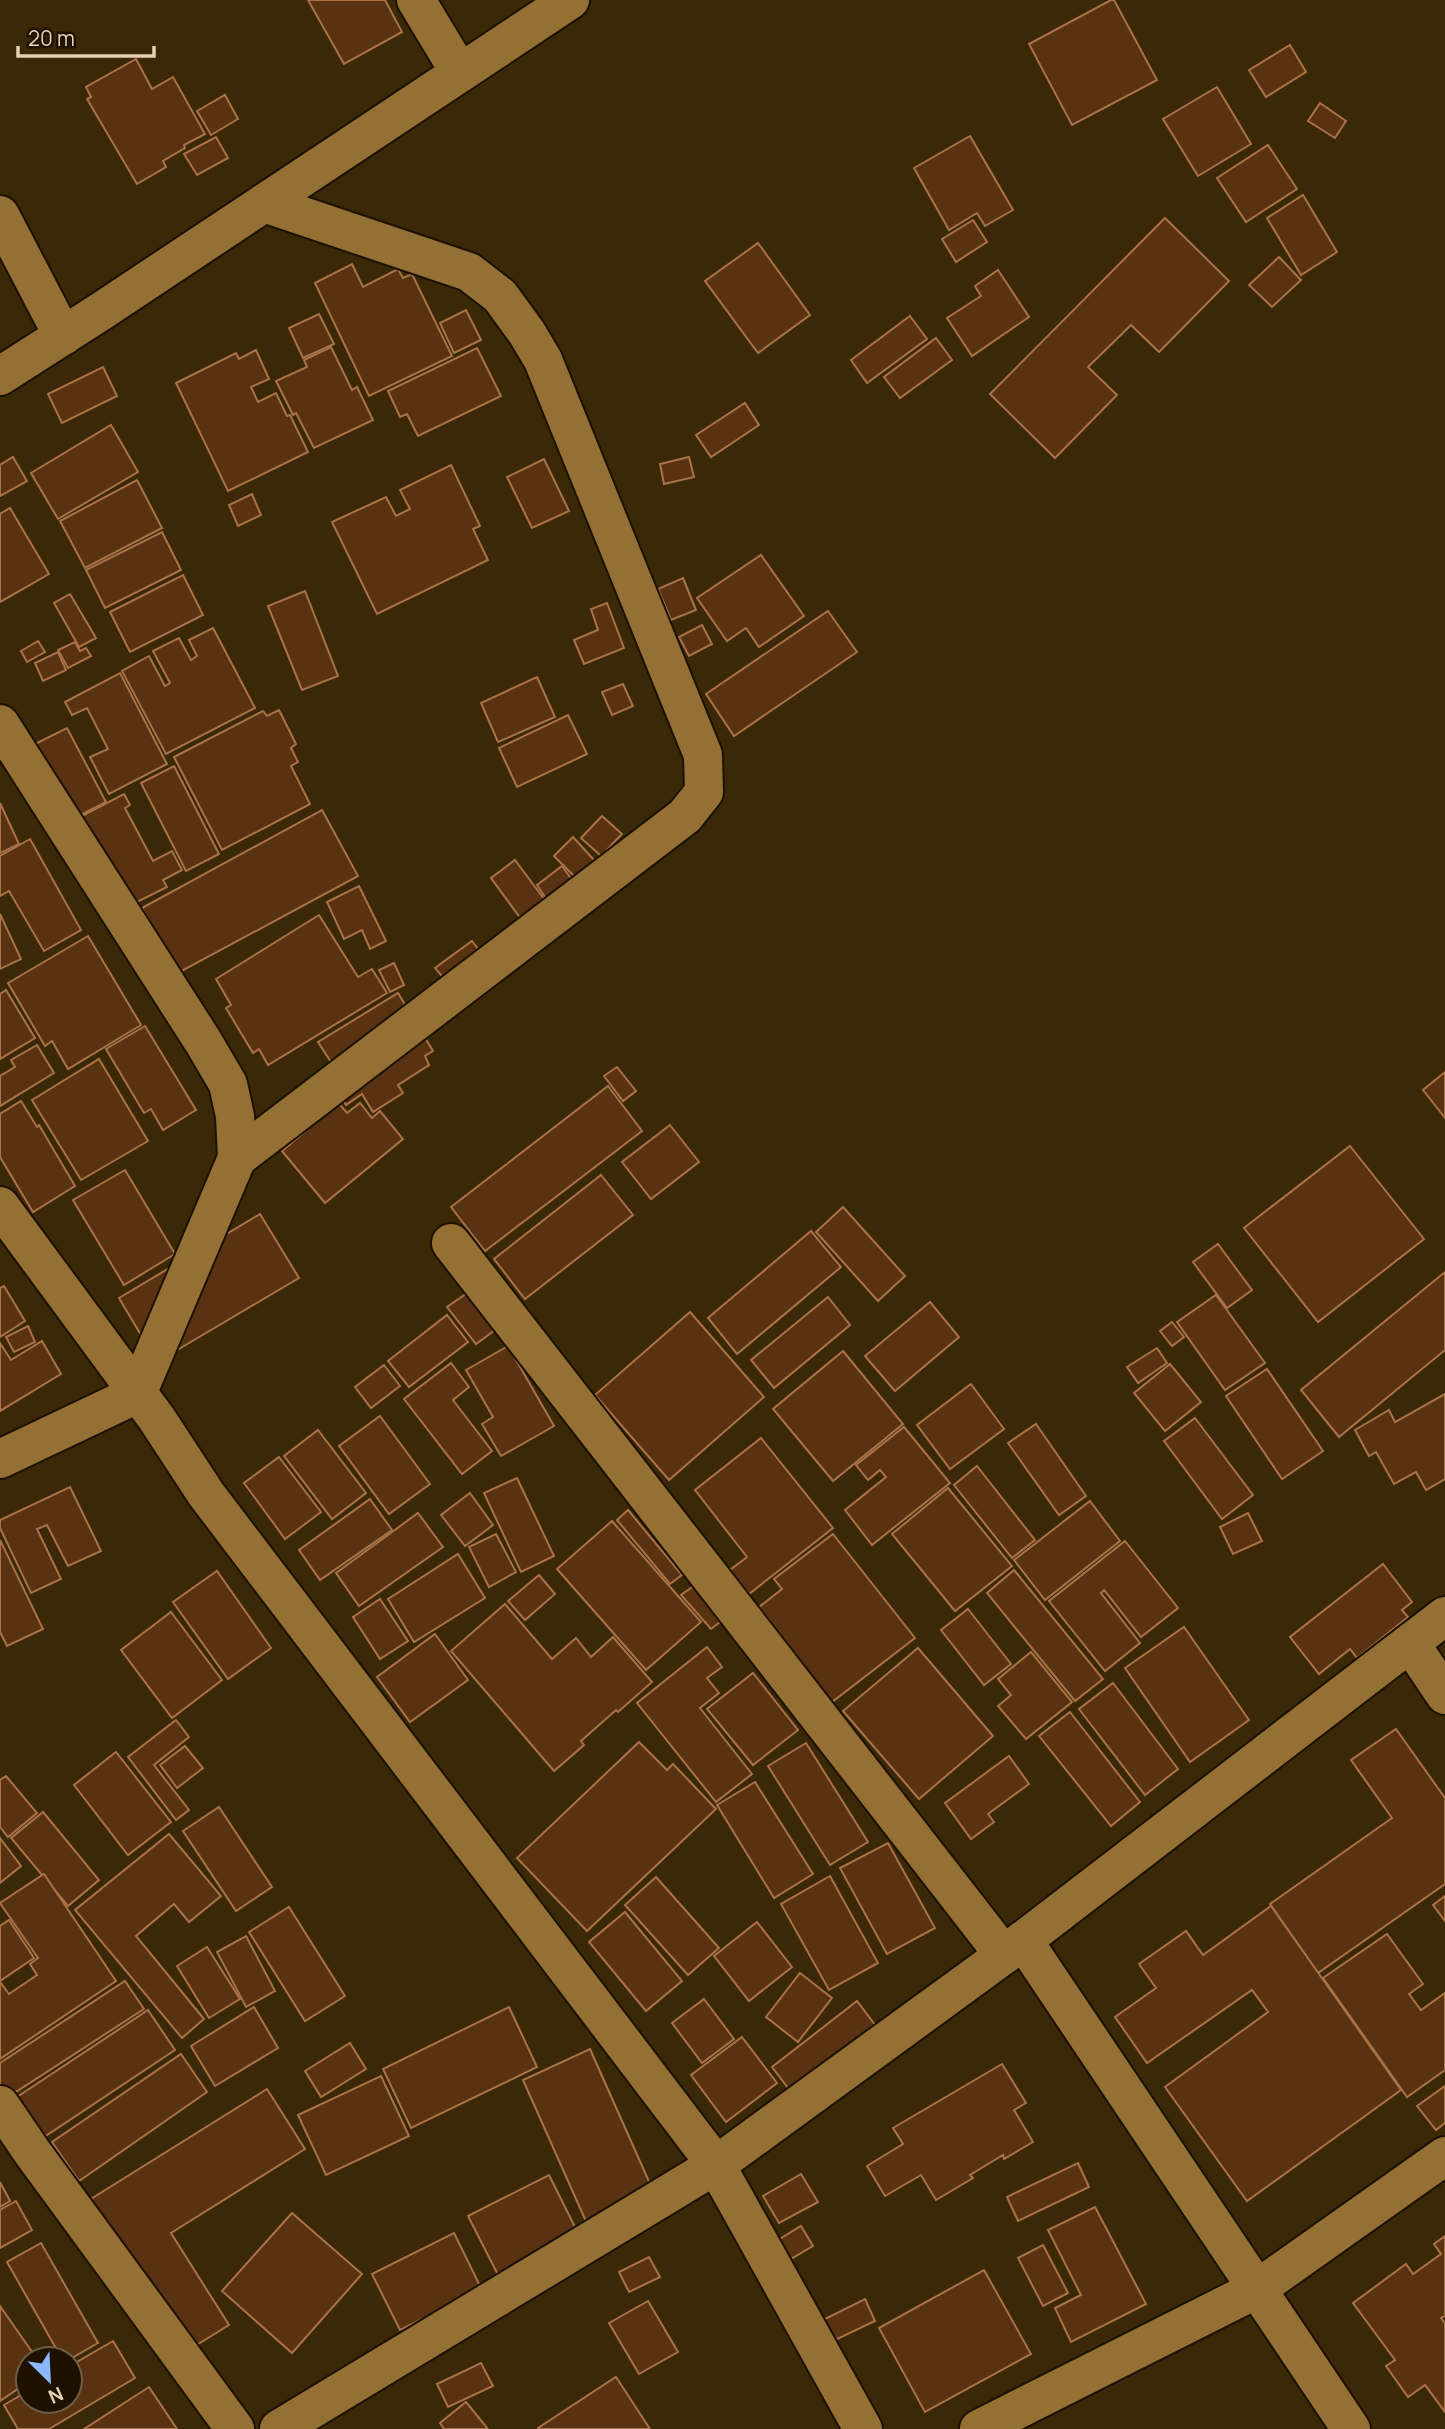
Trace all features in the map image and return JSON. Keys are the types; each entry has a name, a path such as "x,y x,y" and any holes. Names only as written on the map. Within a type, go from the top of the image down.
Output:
{"street":[{"path":"415,0 460,73"},
{"path":"0,376 570,0"},
{"path":"237,1158 685,816 704,792 702,755 543,360 500,296 469,272 264,203"},
{"path":"0,215 63,336"},
{"path":"0,724 197,1031 228,1084 235,1116 237,1158 147,1407"},
{"path":"0,1206 147,1407 206,1494 716,2165 863,2429"},
{"path":"451,1243 1014,1948 1257,2289 1351,2429"},
{"path":"0,1458 147,1407"},
{"path":"279,2429 716,2165 1014,1948 1445,1616"},
{"path":"1410,1643 1445,1695"},
{"path":"0,2105 235,2429"},
{"path":"979,2429 1257,2289 1445,2156"}],"building":[{"path":"308,0 385,0 402,32 344,64"},
{"path":"1114,0 1157,80 1072,125 1029,44"},
{"path":"1290,45 1306,72 1266,97 1249,70"},
{"path":"136,59 152,89 173,77 205,134 184,145 185,148 163,161 166,167 137,184 87,99 91,97 86,87"},
{"path":"1217,87 1251,144 1198,176 1163,119"},
{"path":"225,95 238,119 211,135 197,111"},
{"path":"1320,103 1346,121 1335,138 1308,121"},
{"path":"970,136 1013,210 985,226 977,213 949,230 914,168"},
{"path":"216,137 228,158 197,175 184,154"},
{"path":"1268,145 1297,189 1246,222 1217,178"},
{"path":"1303,195 1337,252 1301,275 1267,218"},
{"path":"1165,218 1229,281 1159,352 1131,325 1088,367 1117,395 1055,458 990,394"},
{"path":"973,220 987,242 956,262 942,239"},
{"path":"758,243 810,315 758,353 705,281"},
{"path":"1279,257 1301,280 1272,307 1249,285"},
{"path":"352,264 363,287 398,269 403,278 412,274 452,356 369,396 315,283"},
{"path":"998,270 1029,317 972,356 947,318 981,296 975,286"},
{"path":"466,310 481,340 454,353 440,323"},
{"path":"319,314 334,344 303,358 289,328"},
{"path":"910,316 927,339 867,383 851,360"},
{"path":"936,338 952,360 900,398 884,377"},
{"path":"331,347 352,390 357,387 373,420 314,448 276,381 307,367 304,360"},
{"path":"477,348 501,396 418,436 407,414 400,417 388,391"},
{"path":"256,350 269,379 251,387 258,402 276,393 308,452 228,491 176,383 236,353 239,359"},
{"path":"103,367 117,396 62,423 48,394"},
{"path":"745,403 759,425 711,457 696,435"},
{"path":"111,425 138,472 58,519 31,473"},
{"path":"13,457 27,481 0,496 0,465"},
{"path":"689,457 694,477 664,484 660,464"},
{"path":"544,459 569,511 532,528 507,477"},
{"path":"451,465 480,526 473,529 488,560 377,614 332,522 386,497 396,516 410,509 400,490"},
{"path":"137,480 162,528 85,568 60,521"},
{"path":"252,494 261,515 238,526 229,505"},
{"path":"10,508 49,574 0,602 0,514"},
{"path":"162,532 181,570 105,608 86,570"},
{"path":"761,555 804,616 759,647 746,628 727,641 697,598"},
{"path":"183,575 203,615 130,652 110,612"},
{"path":"683,578 696,610 671,620 658,589"},
{"path":"305,591 338,676 302,690 268,606"},
{"path":"70,594 96,638 79,647 54,603"},
{"path":"607,603 624,648 584,664 574,640 598,630 591,609"},
{"path":"828,611 857,652 734,736 706,694"},
{"path":"702,625 712,644 689,656 679,637"},
{"path":"213,628 255,708 166,754 122,671 149,656 165,686 170,683 153,651 179,638 191,660 197,656 189,640"},
{"path":"38,641 45,652 27,662 21,651"},
{"path":"75,642 80,651 86,648 91,656 68,668 58,650"},
{"path":"58,652 66,670 43,681 35,663"},
{"path":"120,673 167,764 109,794 90,757 108,749 87,708 72,715 65,702"},
{"path":"537,677 555,717 498,742 481,703"},
{"path":"623,684 633,706 612,715 602,692"},
{"path":"279,710 296,744 291,748 298,762 291,766 310,804 222,850 174,757 263,711 267,716"},
{"path":"568,715 587,754 517,787 499,748"},
{"path":"67,728 106,802 73,819 35,744"},
{"path":"174,766 219,854 186,871 141,783"},
{"path":"124,794 130,805 125,808 153,861 172,851 182,870 163,880 167,887 125,908 78,818"},
{"path":"0,803 19,844 0,853"},
{"path":"322,810 358,876 178,973 142,908"},
{"path":"602,816 622,834 601,856 581,838"},
{"path":"573,837 594,860 576,878 554,856"},
{"path":"30,839 81,930 44,951 9,891 0,896 0,856"},
{"path":"515,860 550,907 526,926 491,878"},
{"path":"562,866 575,884 549,903 537,885"},
{"path":"359,886 386,941 370,949 362,930 344,939 327,902"},
{"path":"0,914 21,959 0,969"},
{"path":"319,915 358,977 372,969 387,993 268,1065 259,1049 253,1053 226,1008 231,1005 216,979"},
{"path":"88,936 141,1025 68,1069 52,1041 45,1046 8,983"},
{"path":"472,941 493,968 445,980 435,968"},
{"path":"394,963 404,985 390,992 379,970"},
{"path":"6,990 35,1038 0,1059 0,994"},
{"path":"398,993 433,1051 425,1056 429,1065 398,1085 403,1093 373,1112 362,1094 346,1105 330,1078 338,1073 318,1042"},
{"path":"145,1026 196,1110 163,1130 151,1109 144,1113 106,1049"},
{"path":"37,1045 54,1073 0,1106 0,1076 15,1067 11,1060"},
{"path":"99,1059 148,1141 81,1180 32,1100"},
{"path":"617,1067 636,1091 623,1101 604,1076"},
{"path":"1445,1072 1445,1118 1423,1090"},
{"path":"608,1086 642,1131 485,1251 451,1207"},
{"path":"328,1091 347,1113 360,1103 372,1118 380,1111 403,1139 325,1203 282,1151 308,1129 296,1116"},
{"path":"21,1101 37,1127 39,1125 75,1186 33,1212 0,1157 0,1114"},
{"path":"670,1125 699,1162 651,1199 622,1162"},
{"path":"1350,1146 1424,1239 1318,1322 1244,1228"},
{"path":"125,1170 175,1254 124,1285 73,1200"},
{"path":"601,1175 633,1215 525,1299 494,1259"},
{"path":"843,1207 905,1276 878,1301 816,1232"},
{"path":"260,1214 299,1278 157,1362 119,1298"},
{"path":"811,1231 841,1267 737,1354 708,1318"},
{"path":"1218,1244 1252,1290 1227,1308 1193,1262"},
{"path":"1445,1272 1445,1350 1339,1437 1301,1390"},
{"path":"4,1286 25,1321 0,1337 0,1288"},
{"path":"467,1293 495,1330 476,1344 447,1307"},
{"path":"1216,1295 1265,1363 1225,1390 1177,1322"},
{"path":"828,1297 850,1325 774,1388 751,1360"},
{"path":"930,1302 959,1337 895,1391 865,1356"},
{"path":"690,1312 764,1397 669,1480 595,1395"},
{"path":"447,1315 468,1342 409,1387 388,1361"},
{"path":"1172,1322 1184,1337 1172,1346 1160,1331"},
{"path":"28,1326 35,1342 14,1352 6,1337"},
{"path":"42,1341 61,1374 0,1411 0,1343 11,1360"},
{"path":"508,1346 554,1426 501,1456 482,1424 493,1417 466,1370"},
{"path":"1157,1348 1167,1363 1138,1383 1127,1367"},
{"path":"843,1351 903,1424 833,1481 773,1409"},
{"path":"451,1363 469,1387 453,1400 492,1451 462,1474 404,1399"},
{"path":"1170,1364 1201,1402 1165,1431 1134,1393"},
{"path":"384,1365 400,1386 371,1408 355,1387"},
{"path":"1267,1369 1323,1451 1282,1479 1226,1396"},
{"path":"971,1384 1004,1429 950,1469 917,1425"},
{"path":"1445,1394 1445,1479 1426,1490 1416,1472 1394,1484 1376,1452 1369,1456 1355,1430 1389,1410 1395,1422"},
{"path":"380,1416 430,1484 389,1514 339,1446"},
{"path":"1195,1418 1253,1495 1222,1519 1164,1441"},
{"path":"1036,1424 1086,1496 1059,1515 1008,1443"},
{"path":"904,1427 950,1483 872,1545 845,1510 886,1477 880,1470 868,1480 856,1465"},
{"path":"318,1430 366,1493 332,1519 284,1456"},
{"path":"761,1438 833,1528 749,1594 730,1570 747,1557 695,1490"},
{"path":"279,1457 321,1512 285,1539 244,1483"},
{"path":"977,1466 1035,1540 1012,1558 954,1485"},
{"path":"517,1478 554,1556 521,1572 484,1493"},
{"path":"70,1487 101,1551 68,1566 47,1525 37,1529 61,1579 31,1593 0,1528 0,1520"},
{"path":"948,1488 1012,1566 955,1611 892,1534"},
{"path":"470,1493 493,1525 465,1546 441,1515"},
{"path":"370,1499 392,1530 320,1580 299,1550"},
{"path":"1090,1501 1120,1541 1045,1600 1014,1560"},
{"path":"628,1510 682,1575 670,1584 617,1520"},
{"path":"418,1513 443,1547 359,1606 336,1573"},
{"path":"1248,1513 1262,1541 1233,1554 1220,1527"},
{"path":"612,1521 701,1622 646,1670 557,1569"},
{"path":"496,1534 516,1572 489,1587 469,1547"},
{"path":"833,1534 915,1638 832,1702 759,1607 782,1589 774,1579"},
{"path":"0,1540 43,1629 7,1646 0,1632"},
{"path":"1125,1541 1178,1608 1141,1637 1104,1590 1101,1593 1140,1643 1105,1671 1049,1601"},
{"path":"458,1554 485,1598 414,1642 388,1599"},
{"path":"1383,1564 1412,1602 1402,1610 1408,1617 1357,1658 1350,1649 1319,1674 1290,1637"},
{"path":"1014,1570 1103,1679 1075,1701 987,1593"},
{"path":"217,1571 271,1648 228,1679 173,1602"},
{"path":"539,1575 555,1594 525,1620 508,1601"},
{"path":"695,1585 724,1619 711,1629 681,1595"},
{"path":"380,1599 408,1641 380,1659 353,1617"},
{"path":"505,1604 552,1659 576,1638 591,1657 613,1637 652,1682 581,1741 584,1745 554,1771 451,1651"},
{"path":"968,1609 1011,1664 984,1685 941,1630"},
{"path":"171,1612 222,1680 172,1718 121,1650"},
{"path":"1184,1627 1249,1720 1190,1762 1125,1668"},
{"path":"435,1634 468,1680 410,1722 377,1677"},
{"path":"707,1647 722,1667 707,1678 719,1693 700,1708 752,1774 716,1802 637,1703"},
{"path":"918,1648 993,1736 919,1799 843,1711"},
{"path":"1031,1652 1072,1702 1026,1739 998,1706 1011,1695 998,1679"},
{"path":"753,1673 798,1730 753,1765 707,1709"},
{"path":"1113,1683 1178,1769 1145,1795 1079,1709"},
{"path":"1070,1712 1140,1802 1111,1826 1039,1736"},
{"path":"176,1720 189,1737 154,1765 189,1810 176,1820 128,1757"},
{"path":"1396,1729 1445,1798 1445,1884 1318,1973 1270,1904 1392,1818 1351,1760"},
{"path":"639,1742 667,1770 673,1764 716,1809 587,1931 517,1858"},
{"path":"806,1743 868,1842 830,1865 768,1766"},
{"path":"185,1746 203,1768 177,1788 160,1765"},
{"path":"116,1752 171,1822 128,1855 74,1785"},
{"path":"1009,1756 1029,1784 988,1814 994,1822 971,1839 945,1803"},
{"path":"6,1776 37,1813 8,1837 0,1827 0,1780"},
{"path":"755,1782 813,1874 774,1898 717,1805"},
{"path":"219,1807 272,1887 236,1911 183,1831"},
{"path":"43,1812 99,1880 68,1906 11,1838"},
{"path":"169,1834 221,1896 189,1922 174,1904 136,1936 204,2019 182,2038 75,1910"},
{"path":"0,1838 21,1866 0,1883"},
{"path":"888,1843 935,1928 887,1954 840,1868"},
{"path":"44,1874 116,1981 0,2059 0,1982 9,1994 37,1975 30,1964 38,1958 0,1903"},
{"path":"830,1876 878,1963 829,1990 781,1904"},
{"path":"656,1877 719,1948 688,1975 625,1905"},
{"path":"1445,1896 1445,1921 1433,1905"},
{"path":"1271,1906 1401,2090 1247,2201 1165,2087 1268,2012 1252,1990 1147,2063 1115,2017 1156,1988 1139,1964 1186,1931 1203,1955"},
{"path":"289,1907 345,1996 305,2021 249,1932"},
{"path":"625,1912 682,1981 646,2011 589,1942"},
{"path":"9,1920 34,1958 0,1981 0,1926"},
{"path":"757,1922 792,1967 749,2001 714,1956"},
{"path":"1387,1934 1423,1984 1409,1994 1421,2010 1445,1993 1445,2070 1407,2097 1323,1978"},
{"path":"246,1936 275,1991 246,2007 217,1952"},
{"path":"207,1947 240,1999 209,2018 177,1966"},
{"path":"800,1973 832,1998 798,2042 766,2017"},
{"path":"125,1981 144,2009 8,2097 0,2084 0,2063"},
{"path":"704,1999 734,2039 702,2063 672,2023"},
{"path":"857,2001 879,2030 795,2097 772,2067"},
{"path":"254,2007 278,2048 215,2086 191,2046"},
{"path":"509,2007 537,2067 411,2128 383,2069"},
{"path":"148,2010 175,2050 41,2139 14,2099"},
{"path":"742,2037 777,2083 726,2122 691,2075"},
{"path":"350,2043 366,2069 321,2097 305,2071"},
{"path":"590,2049 655,2195 588,2226 523,2080"},
{"path":"181,2054 207,2092 79,2181 52,2142"},
{"path":"1002,2064 1026,2103 1014,2110 1033,2142 1004,2159 1003,2155 970,2175 973,2178 936,2200 921,2175 885,2196 867,2166 903,2144 893,2128"},
{"path":"381,2076 409,2136 326,2175 298,2115"},
{"path":"1445,2086 1445,2123 1436,2130 1417,2106"},
{"path":"267,2089 305,2149 171,2233 229,2325 182,2354 86,2202"},
{"path":"1078,2163 1089,2187 1018,2221 1007,2197"},
{"path":"801,2174 818,2202 779,2223 763,2196"},
{"path":"549,2175 579,2235 498,2275 468,2216"},
{"path":"0,2182 10,2201 0,2207"},
{"path":"16,2201 32,2230 0,2248 0,2210"},
{"path":"1095,2207 1146,2304 1071,2342 1055,2308 1081,2295 1048,2230"},
{"path":"292,2213 362,2274 292,2353 222,2291"},
{"path":"801,2226 813,2246 789,2260 778,2240"},
{"path":"454,2233 482,2290 400,2330 372,2274"},
{"path":"1445,2236 1445,2316 1441,2318 1445,2323 1445,2412 1425,2385 1408,2397 1386,2366 1395,2360 1353,2303 1406,2264 1413,2274 1441,2254 1434,2244"},
{"path":"41,2243 98,2343 84,2351 84,2345 54,2345 7,2262"},
{"path":"1043,2245 1068,2293 1043,2306 1018,2258"},
{"path":"649,2257 660,2277 629,2292 619,2272"},
{"path":"984,2270 1031,2354 925,2412 879,2328"},
{"path":"865,2299 875,2321 833,2341 823,2320"},
{"path":"648,2301 678,2352 639,2374 609,2323"},
{"path":"0,2306 27,2345 14,2345 14,2392 0,2401"},
{"path":"113,2341 135,2378 84,2408 84,2358"},
{"path":"481,2363 493,2386 448,2407 437,2384"},
{"path":"616,2377 650,2429 538,2429 538,2428"},
{"path":"149,2387 177,2429 84,2429"},
{"path":"14,2399 14,2415 73,2415 49,2429 18,2429 4,2405"},
{"path":"466,2402 488,2429 444,2429 440,2423"}]}
